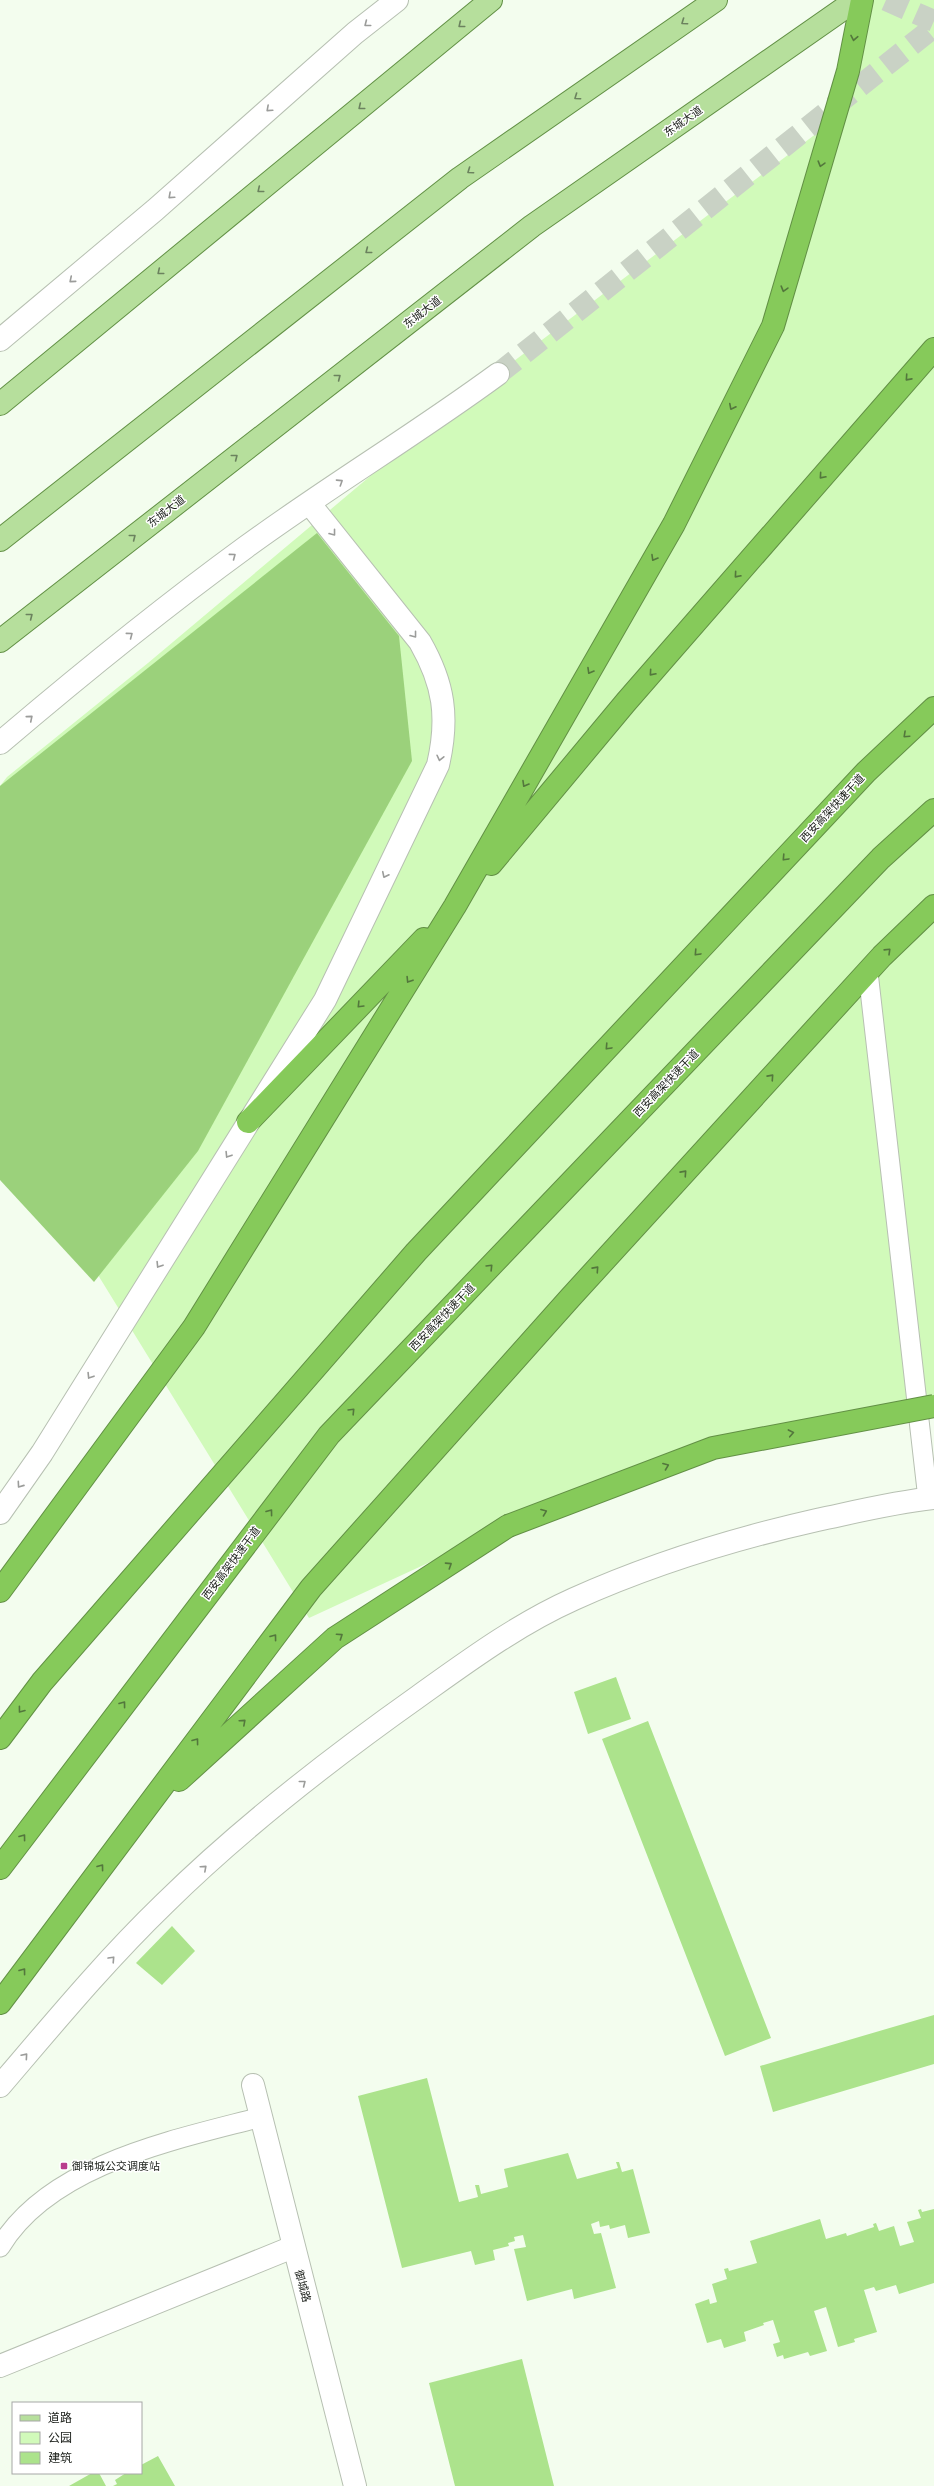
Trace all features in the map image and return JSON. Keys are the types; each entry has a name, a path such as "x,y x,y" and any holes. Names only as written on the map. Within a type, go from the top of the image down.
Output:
{"highway":[{"path":"0,1592 194,1327 455,906 674,524 773,326 848,71 862,0"},
{"path":"248,1122 455,906 632,696 934,350"},
{"name":"西安高架快速干道","path":"0,1738 42,1682 416,1252 866,772 934,708"},
{"name":"西安高架快速干道","path":"0,1868 99,1735 329,1435 881,858 934,810"},
{"path":"0,2002 311,1588 570,1298 868,972 934,906"},
{"path":"141,1814 335,1638 508,1526 713,1448 934,1406"}],"main road":[{"path":"0,404 491,0"},
{"path":"0,540 460,178 716,0"},
{"name":"东城大道","path":"0,641 532,226 856,0"}],"street":[{"path":"0,340 155,210 355,33 397,0"},
{"path":"0,743 114,647 246,546 309,502 450,409 498,374"},
{"path":"0,1513 42,1453 325,1000 438,765 443,745 444,705 439,683 431,662 420,642 309,502"},
{"path":"0,2086 79,1993 164,1904 271,1808 369,1731 517,1629 572,1600 670,1561 764,1532 931,1498"},
{"name":"御城路","path":"253,2085 355,2486"},
{"path":"0,2366 293,2247"}],"lane":[{"path":"868,972 931,1498"},
{"path":"0,2247 19,2221 42,2201 105,2165 180,2139 261,2117"}],"green space":[{"path":"859,0 934,0 934,1406 713,1448 508,1526 309,1618 98,1275 0,786 7,777 148,663 450,409 833,121"},
{"path":"317,533 399,636 412,761 198,1151 94,1282 0,1180 0,786"}],"building":[{"path":"616,1677 631,1719 588,1734 574,1692"},
{"path":"648,1721 771,2038 725,2056 602,1739"},
{"path":"172,1926 195,1951 162,1985 136,1963"},
{"path":"934,2015 934,2064 773,2112 760,2066"},
{"path":"427,2078 459,2202 478,2197 475,2185 479,2185 481,2194 508,2187 504,2169 568,2153 577,2179 618,2168 616,2162 619,2162 622,2172 633,2169 650,2233 628,2238 625,2225 610,2229 609,2225 600,2227 599,2221 591,2224 594,2234 601,2233 616,2288 574,2299 572,2289 527,2301 514,2249 526,2247 523,2235 514,2237 515,2241 508,2243 509,2246 493,2250 495,2260 475,2265 471,2251 402,2268 358,2096"},
{"path":"921,2209 922,2212 934,2209 934,2283 899,2294 896,2285 876,2291 874,2287 864,2290 877,2332 854,2339 855,2342 838,2347 826,2307 814,2311 827,2351 810,2356 808,2352 784,2359 783,2355 777,2357 773,2344 780,2342 773,2320 744,2332 746,2341 724,2348 721,2339 707,2343 695,2304 709,2299 710,2304 717,2302 712,2284 727,2279 724,2269 728,2268 729,2271 757,2263 750,2241 820,2219 826,2239 846,2233 847,2236 874,2227 873,2224 876,2223 879,2231 894,2226 900,2246 914,2242 907,2222 921,2218 918,2210"},
{"path":"522,2359 554,2486 455,2486 429,2383"},
{"path":"158,2456 175,2486 113,2486 117,2484 115,2480 124,2474 142,2474 142,2464"},
{"path":"90,2474 100,2474 106,2486 69,2486"}],"tunnel":[{"path":"886,0 934,21"},
{"path":"498,374 934,27"}],"place":[{"name":"御锦城公交调度站","path":"64,2166"}]}
